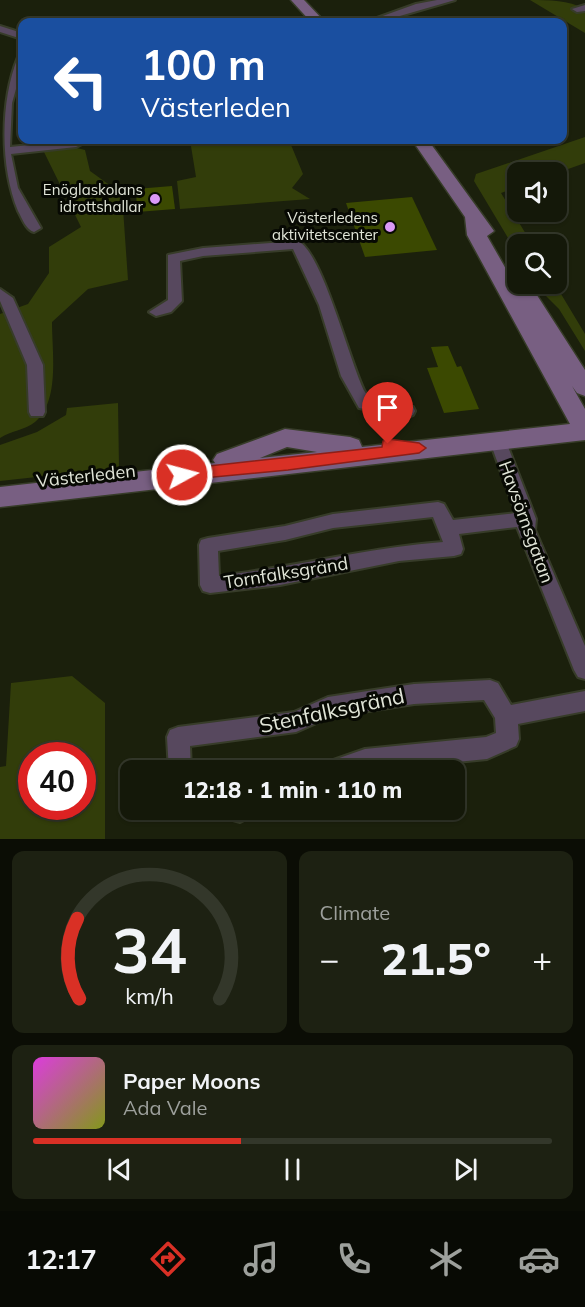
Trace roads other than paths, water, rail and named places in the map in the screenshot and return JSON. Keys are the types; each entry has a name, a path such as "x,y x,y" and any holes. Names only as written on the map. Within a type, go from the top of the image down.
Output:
{"main road":[{"path":"297,0 314,18"},
{"path":"423,144 452,181 473,219 507,266"},
{"path":"473,219 477,235 585,430"},
{"path":"526,294 585,388"},
{"name":"Västerleden","path":"0,485 199,465 244,455 271,456 419,448 585,430"},
{"name":"Västerleden","path":"0,497 271,456"}],"street":[{"path":"382,18 419,6 451,0"},
{"path":"0,29 18,35"},
{"path":"18,68 3,102 1,152 10,185 34,228"},
{"path":"1,152 61,144"},
{"path":"156,312 166,309 175,301 173,258 203,252 297,245 319,286 348,376 357,394 364,404 407,411"},
{"path":"3,295 34,365 37,412"},
{"name":"Havsörnsgatan","path":"497,440 527,519 526,530 585,670"},
{"name":"Tornfalksgränd","path":"438,509 448,528 454,549 399,553 371,561 334,565 279,577 210,585 208,545 285,533 333,521 438,509"},
{"path":"448,528 527,519"},
{"name":"Stenfalksgränd","path":"179,760 178,737 296,722 328,707 414,693 490,690 506,716"},
{"path":"365,760 487,748 508,739 506,716 585,701"}],"place":[{"name":"Enöglaskolans idrottshallar","path":"155,199"},
{"name":"Västerledens aktivitetscenter","path":"390,227"}]}
